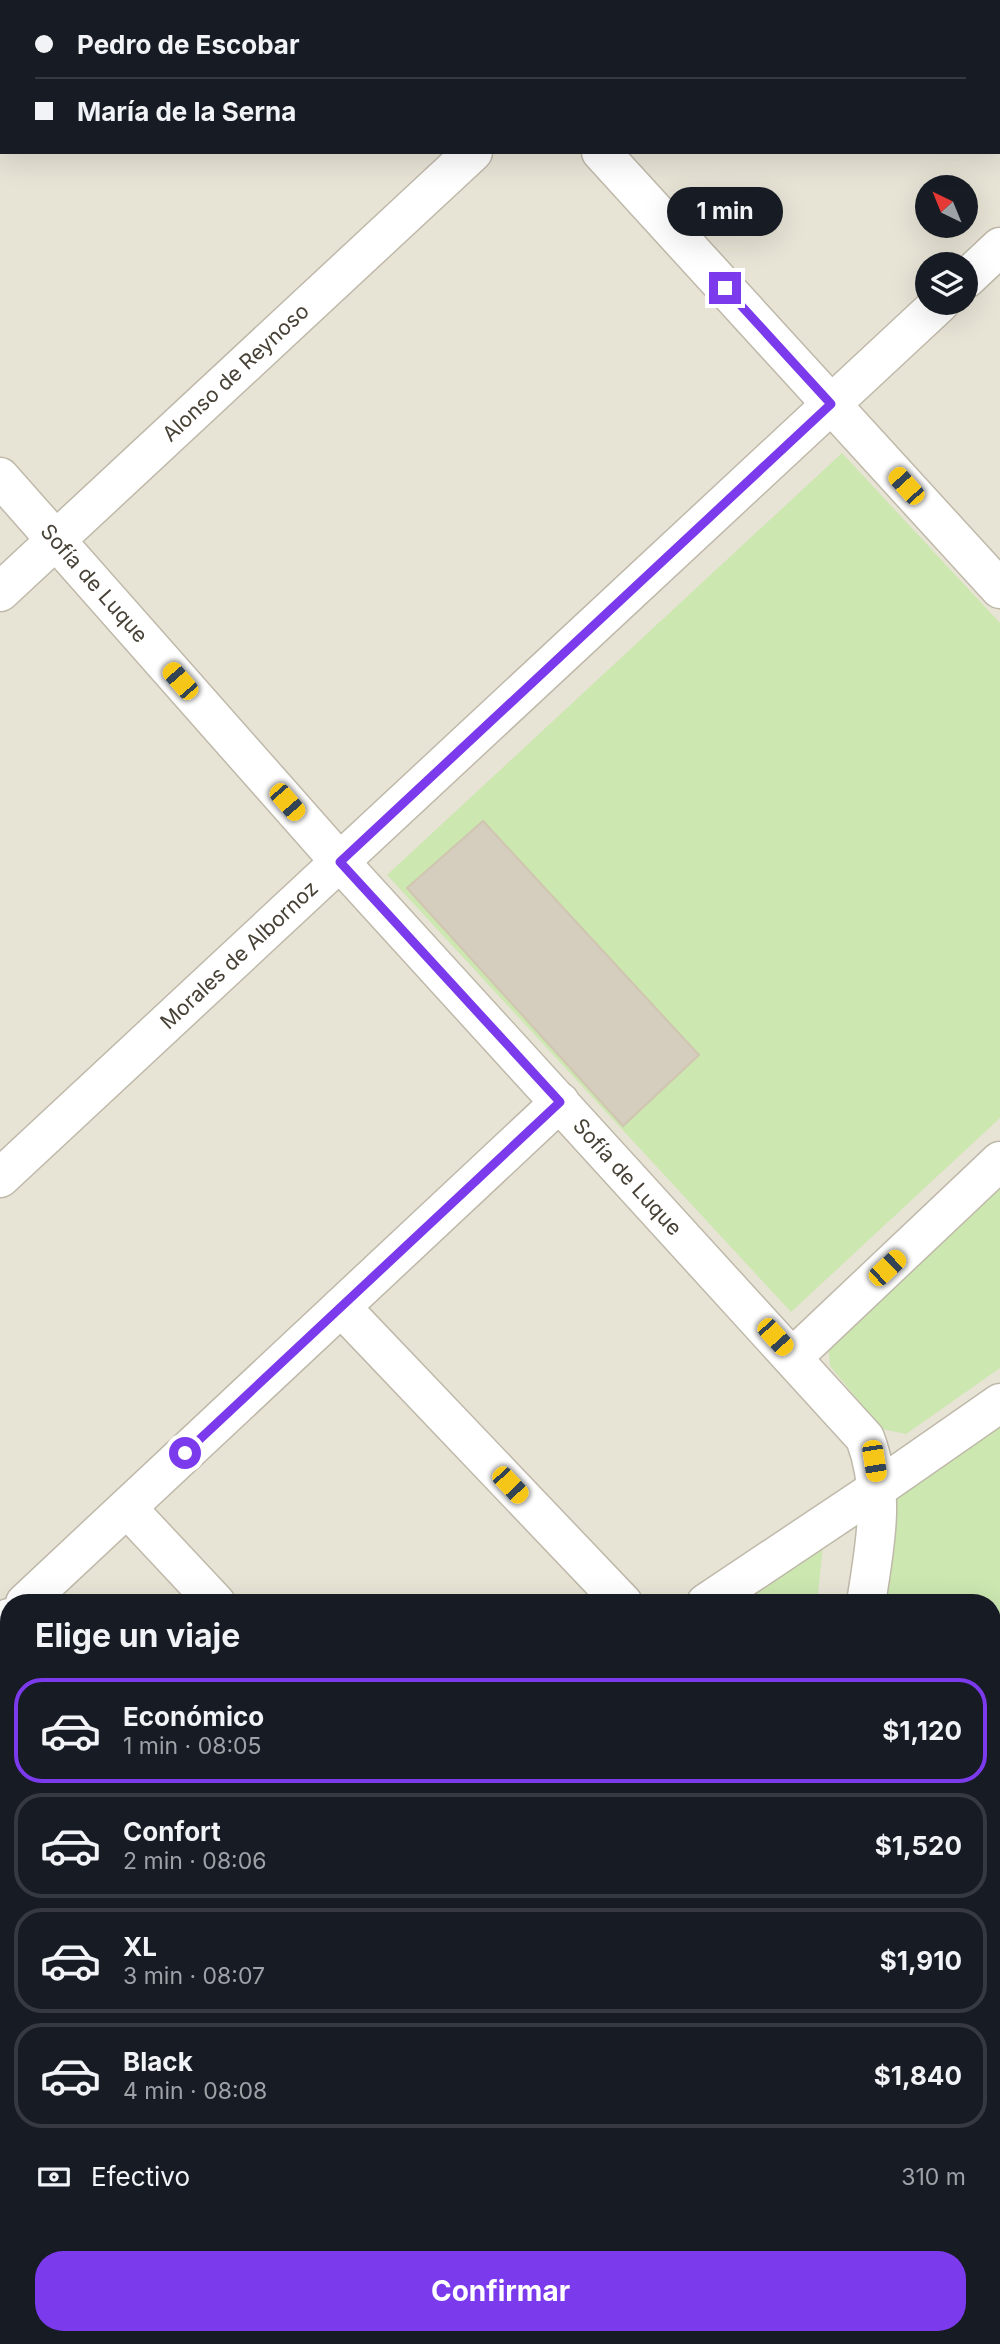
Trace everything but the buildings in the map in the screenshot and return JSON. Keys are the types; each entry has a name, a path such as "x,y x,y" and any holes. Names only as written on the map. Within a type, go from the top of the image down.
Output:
{"street":[{"name":"Alonso de Reynoso","path":"0,592 471,154"},
{"path":"603,154 1000,589"},
{"path":"978,268 1000,247"},
{"name":"Morales de Albornoz","path":"0,1178 927,315"},
{"name":"Sofía de Luque","path":"0,477 340,862 865,1438 874,1461 878,1488 875,1544 867,1594"},
{"path":"35,1594 560,1102"},
{"path":"793,1357 1000,1161"},
{"path":"341,1307 614,1594"},
{"path":"719,1594 1000,1403"},
{"path":"127,1508 208,1594"}],"shaded area":[{"path":"0,154 1000,154 1000,1594 0,1594"}],"green space":[{"path":"842,453 1000,623 1000,1118 791,1312 387,875"},
{"path":"1000,1170 1000,1368 906,1434 882,1429 830,1366 827,1333"},
{"path":"1000,1410 1000,1594 878,1594 896,1484"},
{"path":"823,1546 818,1594 754,1594"}],"route":[{"path":"185,1453 560,1102 340,862 831,404 725,288"}]}
